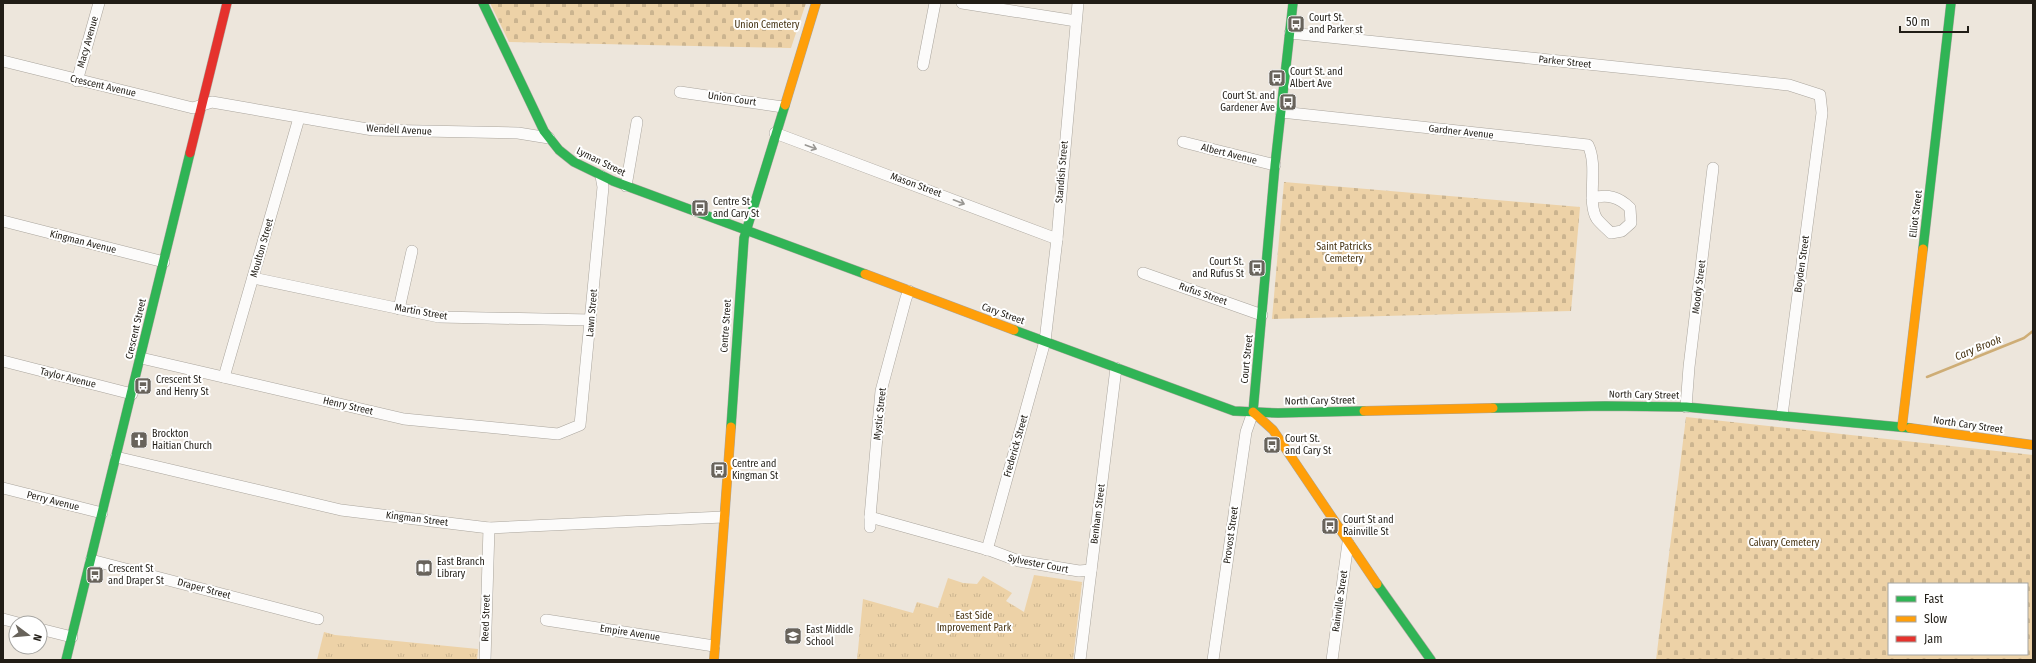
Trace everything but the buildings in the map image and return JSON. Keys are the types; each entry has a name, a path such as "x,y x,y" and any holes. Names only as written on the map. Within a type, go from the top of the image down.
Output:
{"main road":[{"name":"Crescent Street","path":"66,660 227,3"},
{"name":"Lyman Street","path":"483,3 549,138 556,148 570,160 601,176 746,230"},
{"name":"Centre Street","path":"714,660 742,264 746,230 816,3"},
{"name":"Court Street","path":"1253,412 1275,165 1293,3"},
{"name":"Elliot Street","path":"1902,427 1951,3"},
{"name":"Cary Street","path":"746,230 1234,411 1253,412"},
{"name":"North Cary Street","path":"1253,412 1597,406 1686,407 1902,427 2033,445"},
{"path":"1253,412 1273,430 1348,543 1431,660"},
{"path":"1283,445 1286,426 1296,412"}],"street":[{"name":"Macy Avenue","path":"77,81 99,3"},
{"path":"923,64 935,3"},
{"path":"962,3 1076,21"},
{"name":"Standish Street","path":"1045,341 1057,238 1078,3"},
{"name":"Parker Street","path":"1290,33 1789,85 1820,95 1822,113"},
{"name":"Crescent Avenue","path":"3,61 77,81 193,108 202,104"},
{"name":"Union Court","path":"680,92 783,107"},
{"name":"Wendell Avenue","path":"202,104 212,102 372,130 518,133 549,138"},
{"name":"Gardner Avenue","path":"1281,112 1588,145 1593,155 1592,198"},
{"name":"Boyden Street","path":"1782,415 1822,113"},
{"name":"Moulton Street","path":"224,377 299,118"},
{"path":"626,186 637,122"},
{"name":"Mason Street","path":"775,133 1057,238"},
{"name":"Albert Avenue","path":"1183,142 1275,165"},
{"name":"Moody Street","path":"1686,407 1689,367 1713,168"},
{"name":"Lawn Street","path":"558,434 580,425 591,320 602,187 601,176"},
{"name":"Kingman Avenue","path":"3,221 164,262"},
{"path":"399,309 412,251"},
{"name":"Rufus Street","path":"1143,273 1262,315"},
{"name":"Martin Street","path":"253,278 439,317 591,320"},
{"name":"Mystic Street","path":"870,522 881,392 909,291"},
{"name":"Frederick Street","path":"987,550 1045,341"},
{"name":"Henry Street","path":"141,358 404,419 558,434"},
{"name":"Taylor Avenue","path":"3,361 132,394"},
{"name":"Benham Street","path":"1080,660 1116,368"},
{"name":"Provost Street","path":"1213,660 1246,432 1253,412"},
{"name":"Kingman Street","path":"116,457 341,510 489,528 724,517"},
{"name":"Perry Avenue","path":"3,488 102,513"},
{"name":"Sylvester Court","path":"870,522 987,550 1019,561 1079,571 1090,570"},
{"name":"Reed Street","path":"485,660 489,528"},
{"name":"Rainville Street","path":"1332,660 1348,543"},
{"name":"Draper Street","path":"91,560 318,619"},
{"name":"Empire Avenue","path":"546,620 714,646"},
{"path":"48,631 72,637"}],"green space":[{"name":"Union Cemetery","path":"490,3 806,3 791,48 509,42"},
{"name":"Saint Patricks Cemetery","path":"1284,182 1580,207 1571,311 1272,319"},
{"name":"Calvary Cemetery","path":"1686,417 2033,455 2033,660 1656,660"},
{"name":"East Side Improvement Park","path":"1034,575 1082,582 1073,660 857,660 863,599 913,613 917,602 938,608 948,578 963,583 977,584 983,576 1012,593 1006,601 1024,612"},
{"path":"324,632 335,635 478,649 477,660 317,660"},
{"path":"339,648 360,651 358,660 337,660"},
{"path":"370,651 391,654 390,660 369,660"}],"waterway":[{"name":"Cary Brook","path":"1927,377 2024,338 2033,331"}],"traffic: fast":[{"path":"483,3 544,131 559,150 574,162 613,181 865,274"},
{"path":"1253,412 1275,165 1293,3"},
{"path":"1923,249 1951,3"},
{"path":"731,427 744,238 785,105"},
{"path":"66,660 190,153"},
{"path":"1014,330 1234,411 1278,413 1364,411"},
{"path":"1493,408 1605,406 1686,407 1910,428"},
{"path":"1377,584 1431,660"}],"traffic: slow":[{"path":"785,105 816,3"},
{"path":"1902,427 1923,249"},
{"path":"865,274 1014,330"},
{"path":"1364,411 1493,408"},
{"path":"1253,412 1273,430 1377,584"},
{"path":"714,660 731,427"},
{"path":"1910,428 2033,445"}],"traffic: jam":[{"path":"190,153 227,3"}],"place":[{"name":"Court St. and Parker st","path":"1296,24"},
{"name":"Court St. and Albert Ave","path":"1277,78"},
{"name":"Court St. and Gardener Ave","path":"1288,102"},
{"name":"Centre St and Cary St","path":"700,208"},
{"name":"Court St. and Rufus St","path":"1257,268"},
{"name":"Crescent St and Henry St","path":"143,386"},
{"name":"Brockton Haitian Church","path":"139,440"},
{"name":"Court St. and Cary St","path":"1272,445"},
{"name":"Centre and Kingman St","path":"719,470"},
{"name":"Court St and Rainville St","path":"1330,526"},
{"name":"East Branch Library","path":"424,568"},
{"name":"Crescent St and Draper St","path":"95,575"},
{"name":"East Middle School","path":"793,636"}]}
